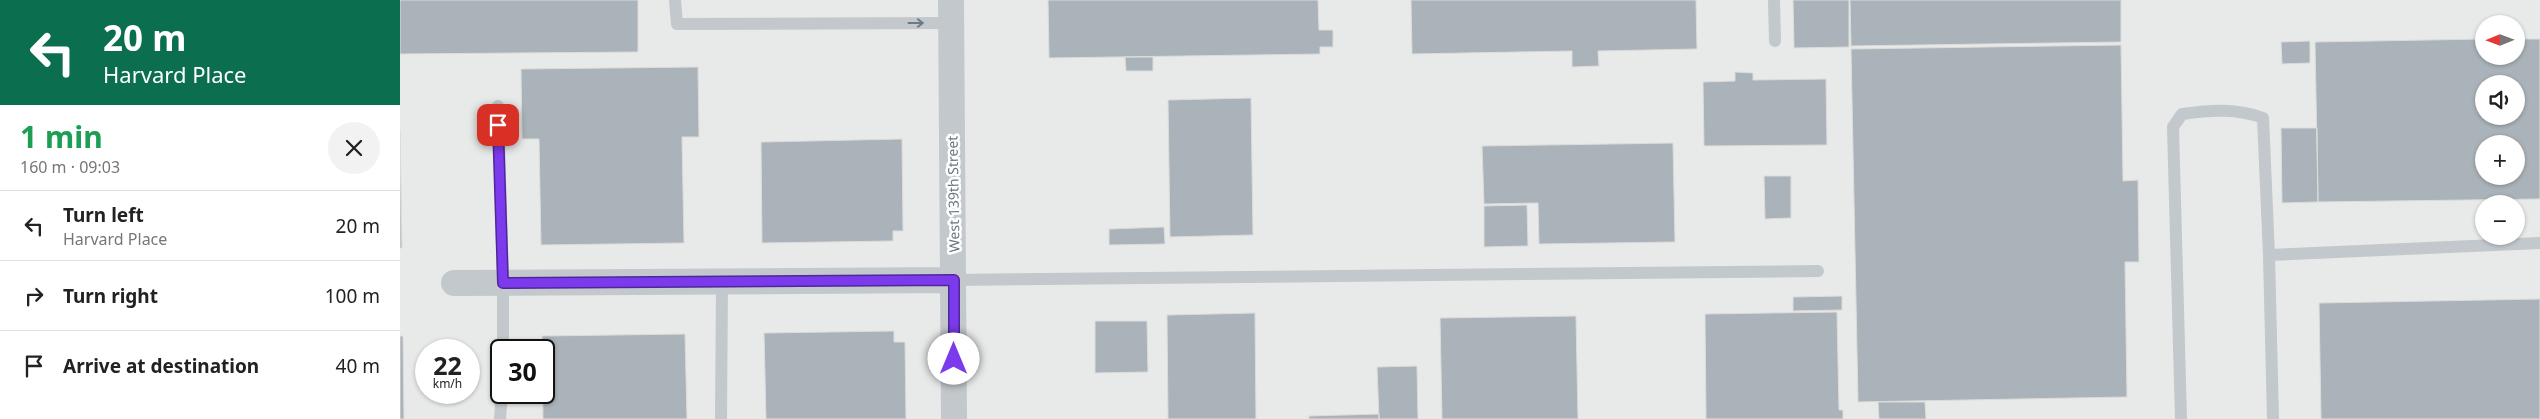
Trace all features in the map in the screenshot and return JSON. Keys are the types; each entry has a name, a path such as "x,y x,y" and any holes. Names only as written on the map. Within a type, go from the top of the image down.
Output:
{"street":[{"name":"West 139th Street","path":"952,12 954,419"},
{"path":"454,283 954,280"}],"lane":[{"path":"675,0 677,24 880,23 952,12"},
{"path":"1774,0 1775,41"},
{"path":"498,106 503,339"},
{"path":"2181,419 2173,127 2182,114 2209,111 2246,112 2263,118 2273,419"},
{"path":"2269,254 2540,243"},
{"path":"954,280 1818,271"},
{"path":"721,419 722,282"},
{"path":"500,419 501,404"}],"shaded area":[{"path":"400,0 2540,0 2540,419 400,419"}],"building":[{"path":"400,0 638,0 638,52 400,54"},
{"path":"1048,0 1318,0 1319,30 1333,30 1333,47 1320,47 1320,54 1049,58"},
{"path":"1411,0 1696,0 1697,49 1598,51 1599,66 1572,67 1572,51 1412,54"},
{"path":"1793,0 1849,0 1849,47 1794,48"},
{"path":"1850,0 2121,0 2121,42 1851,46"},
{"path":"2475,39 2475,65 2525,65 2525,39 2540,39 2540,199 2525,199 2525,195 2475,195 2475,200 2318,202 2315,42"},
{"path":"2310,41 2310,63 2282,64 2281,42"},
{"path":"2121,45 2123,181 2138,180 2139,262 2125,262 2127,397 1858,402 1851,49"},
{"path":"1125,57 1153,57 1153,71 1126,71"},
{"path":"698,67 699,137 682,137 684,243 541,245 539,139 522,139 521,69"},
{"path":"1735,72 1753,73 1753,80 1826,79 1827,145 1704,146 1703,82 1735,81"},
{"path":"1251,98 1253,235 1170,237 1168,100"},
{"path":"2281,128 2317,128 2318,202 2282,203"},
{"path":"400,130 402,248 400,248"},
{"path":"902,139 903,231 893,231 893,241 762,243 761,142"},
{"path":"1673,143 1675,242 1539,244 1538,203 1484,204 1482,146"},
{"path":"1764,176 1791,176 1791,218 1765,219"},
{"path":"1527,205 1528,246 1484,247 1484,206"},
{"path":"1164,227 1165,244 1109,245 1109,229"},
{"path":"1842,296 1842,310 1793,311 1793,297"},
{"path":"2540,299 2540,419 2321,419 2319,303"},
{"path":"1837,312 1839,410 1843,410 1843,419 1706,419 1705,314"},
{"path":"1255,313 1256,419 1168,419 1167,315"},
{"path":"1576,316 1578,419 1442,419 1440,318"},
{"path":"1095,321 1147,321 1148,372 1095,373"},
{"path":"894,331 894,342 905,342 906,419 766,419 764,333"},
{"path":"685,334 687,419 543,419 543,404 555,404 555,339 542,339 542,336"},
{"path":"400,336 403,336 404,419 400,419"},
{"path":"1417,366 1418,419 1379,419 1377,367"},
{"path":"1878,402 1925,402 1926,419 1879,419"},
{"path":"1379,414 1379,419 1309,419 1309,416"}],"route":[{"path":"498,125 503,283 954,280 954,359"}]}
